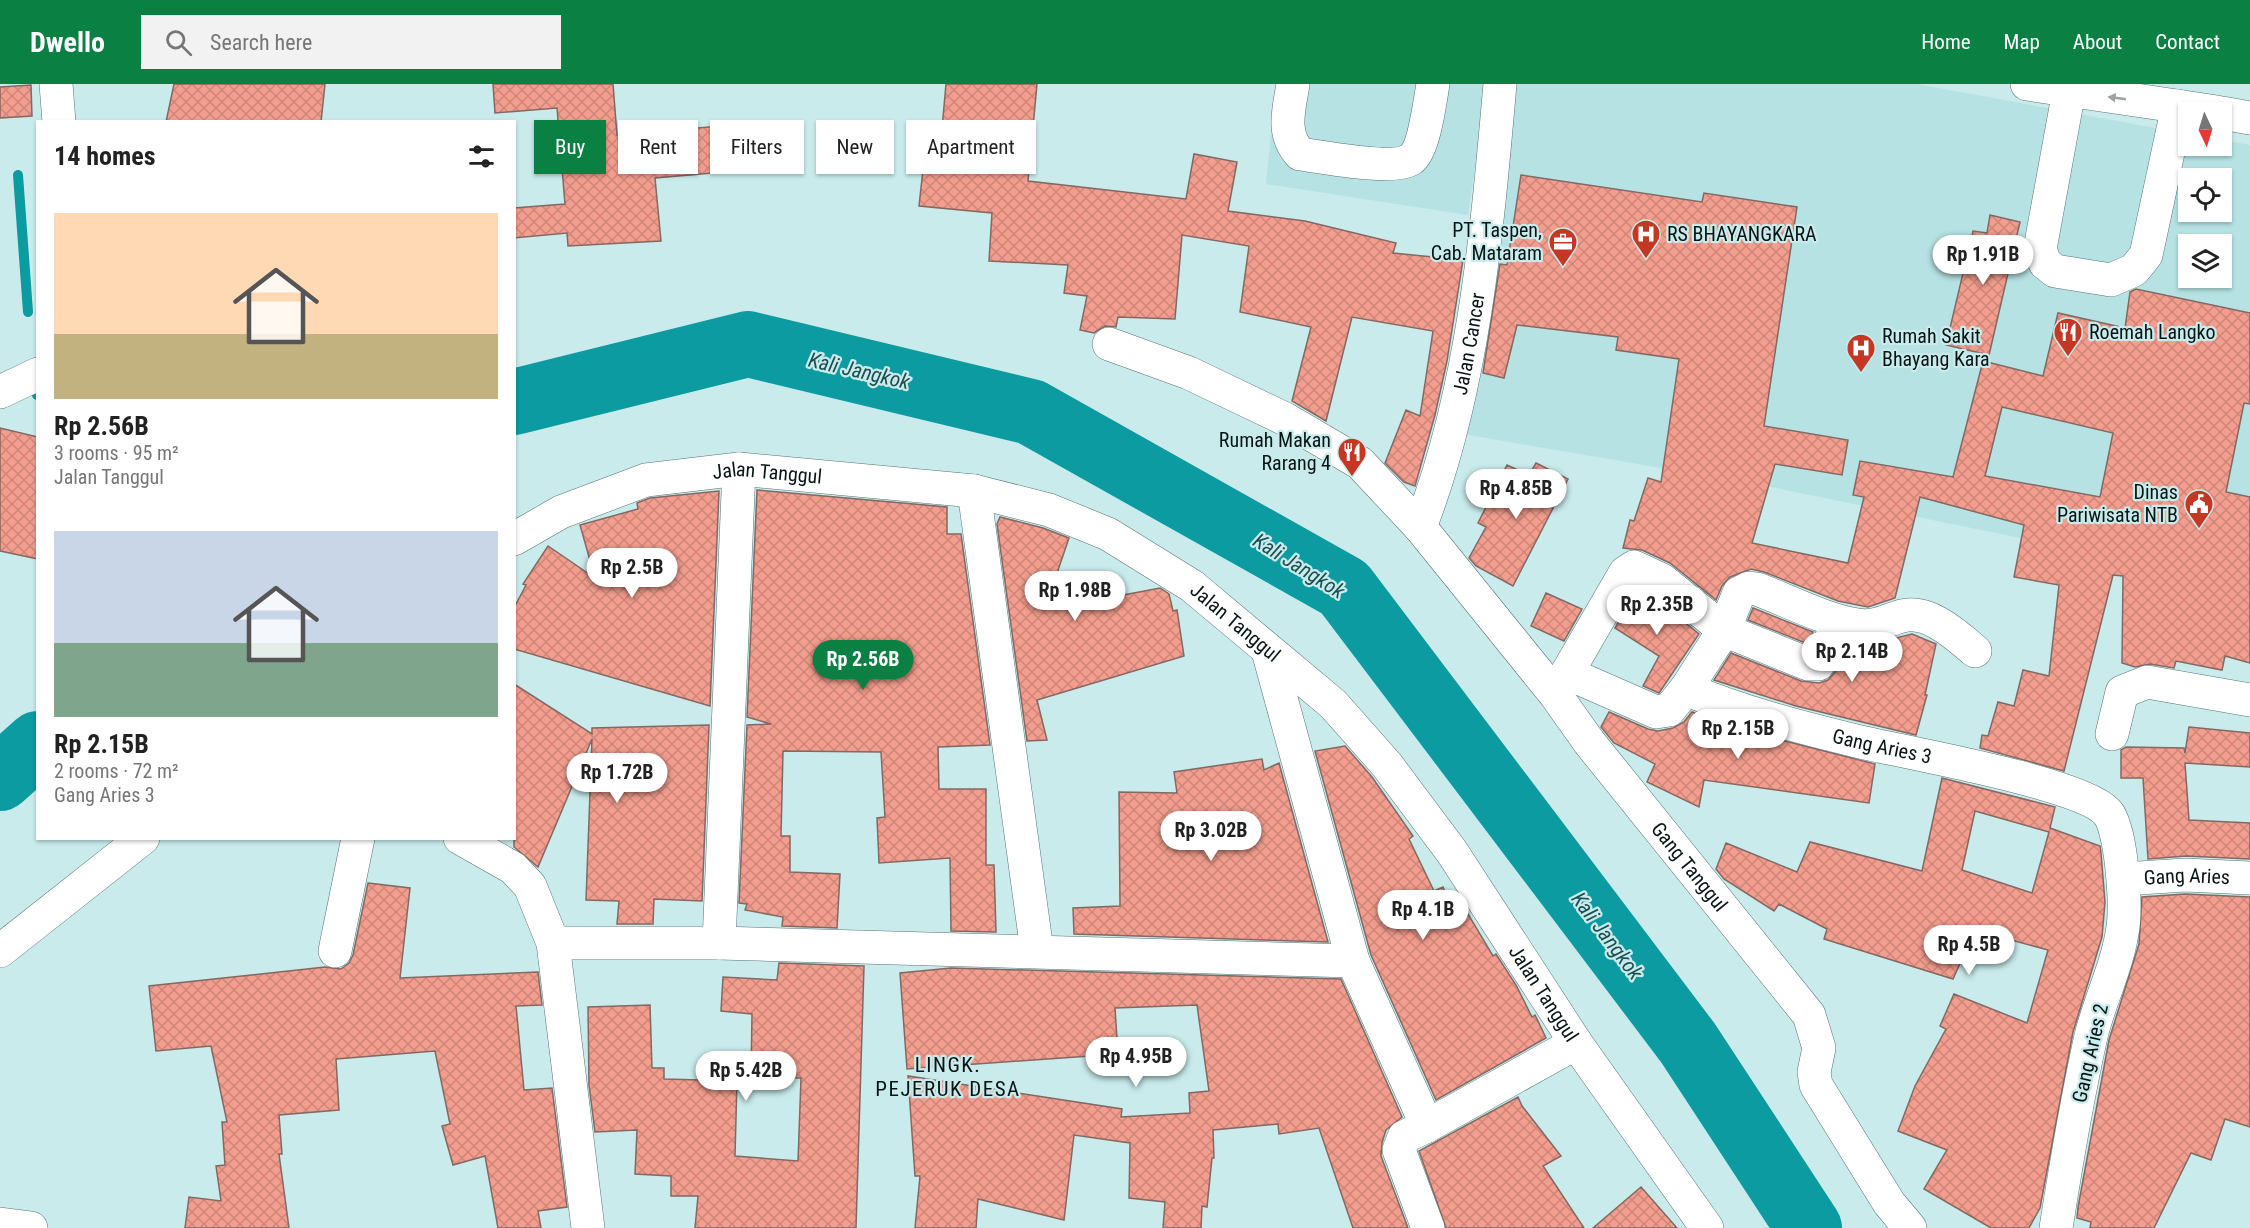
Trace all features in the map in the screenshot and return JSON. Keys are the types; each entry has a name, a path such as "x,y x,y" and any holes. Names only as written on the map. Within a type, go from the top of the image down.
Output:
{"street":[{"path":"57,84 59,120"},
{"path":"1293,84 1287,126 1290,143 1300,154 1396,165 1412,159 1420,146 1433,84"},
{"name":"Jalan Cancer","path":"1420,526 1440,477 1461,383 1487,234 1500,84"},
{"path":"2160,97 2146,255 2134,270 2111,280 2055,271 2045,263 2040,249 2044,86 2160,97 2179,102"},
{"path":"2232,115 2250,118"},
{"name":"Gang Tanggul","path":"1109,344 1189,374 1285,420 1360,463 1420,526 1561,684 1589,742 1809,1014 1819,1048 1814,1072 1816,1084 1890,1203 1910,1228"},
{"path":"0,392 36,375"},
{"path":"719,943 739,469"},
{"name":"Jalan Tanggul","path":"516,538 561,512 646,480 739,469 974,491 1049,510 1108,534 1192,586 1333,704 1387,765 1452,852 1576,1043 1707,1228"},
{"path":"974,491 1037,951"},
{"path":"1840,622 1818,664 1808,664 1724,630 1662,580 1638,567 1630,568 1561,684 1656,712 1669,710 1686,690 1724,630 1739,593 1749,588 1757,589 1840,622 1860,626 1879,624 1905,615 1922,618 1941,624 1975,651"},
{"path":"1268,651 1353,961 1427,1126"},
{"path":"2112,734 2122,692 2147,682 2250,700"},
{"name":"Gang Aries 3","path":"1686,690 1806,728 2036,782 2098,804 2109,814 2124,879"},
{"path":"0,951 140,840"},
{"path":"335,951 358,840"},
{"path":"464,840 513,868 530,886 553,943 588,1228"},
{"name":"Gang Aries","path":"2124,879 2185,875 2250,878"},
{"name":"Gang Aries 2","path":"2056,1228 2091,1036 2118,952 2123,926 2124,879"},
{"path":"553,943 719,943 1353,961"},
{"path":"1428,1228 1399,1150 1404,1137 1576,1043"},
{"path":"0,1224 31,1228"}],"shaded area":[{"path":"1276,84 1487,84 1468,215 1266,184"},
{"path":"1516,84 1917,84 2178,132 2178,156 2232,156 2232,142 2250,145 2250,585 1766,486 1457,433"}],"building":[{"path":"174,84 325,84 321,120 166,120"},
{"path":"493,84 613,84 618,135 618,174 698,174 698,128 710,127 710,173 655,178 661,241 568,246 567,233 516,238 516,208 565,204 562,174 606,174 606,120 558,120 557,108 495,113"},
{"path":"946,84 1037,84 1034,120 943,120"},
{"path":"31,85 32,116 0,118 0,87"},
{"path":"1194,154 1237,162 1228,211 1305,221 1396,243 1393,253 1463,260 1447,361 1415,486 1404,482 1385,463 1406,410 1420,416 1433,331 1352,317 1326,421 1292,401 1311,327 1240,312 1249,246 1182,235 1175,319 1118,317 1116,327 1105,326 1094,333 1080,330 1087,296 1064,293 1068,265 989,261 992,213 919,206 922,174 1029,174 1028,181 1186,199"},
{"path":"1521,175 1702,202 1704,193 1797,207 1764,426 1848,440 1842,475 1775,464 1752,543 1848,563 1864,497 1853,495 1860,461 1953,477 1983,361 2043,376 2058,313 2125,328 2130,292 2136,289 2250,313 2250,404 2244,403 2226,492 2250,497 2250,663 2225,656 2222,670 2176,661 2174,668 2150,664 2135,667 2122,663 2123,576 2113,575 2064,771 1980,748 1982,735 1988,736 1998,702 2014,706 2023,670 2049,676 2059,585 2014,577 2024,525 1920,497 1895,598 1868,607 1838,601 1751,569 1730,577 1722,586 1716,600 1670,563 1642,550 1623,548 1630,520 1634,521 1648,478 1661,482 1679,359 1616,350 1618,337 1517,325 1504,378 1483,373 1500,264 1507,265","holes":["2002,407 2113,433 2100,497 1985,476"]},
{"path":"1990,215 2020,222 1989,355 1946,345 1973,231 1987,233"},
{"path":"0,428 36,437 36,559 0,551"},
{"path":"1536,463 1568,479 1513,586 1476,566 1469,558 1486,527 1478,523 1507,465 1529,475"},
{"path":"757,490 947,507 947,534 961,534 990,745 938,747 939,789 986,789 986,865 994,865 996,932 951,931 950,858 879,863 877,818 885,817 881,752 783,751 781,836 790,836 790,872 840,874 837,928 782,926 783,917 745,910 747,904 739,903 747,725 771,724 747,717"},
{"path":"719,491 710,706 516,650 516,604 526,585 523,584 548,546 595,578 580,525 638,509 637,503 650,498"},
{"path":"1000,517 1043,528 1069,538 1054,582 1117,577 1118,596 1160,588 1169,594 1173,611 1177,610 1184,656 1037,700 1047,740 1027,741 997,524"},
{"path":"1637,589 1652,596 1699,634 1659,693 1643,686 1659,656 1615,628"},
{"path":"1546,593 1582,609 1564,641 1531,626"},
{"path":"1753,608 1813,632 1808,644 1748,620"},
{"path":"1912,634 1936,644 1925,695 1927,695 1916,735 1796,706 1714,680 1731,653 1801,681 1819,683 1828,680 1834,673 1850,643 1872,644"},
{"path":"516,685 592,734 592,728 709,725 702,901 654,899 653,924 617,924 619,901 586,900 592,739 538,867 514,847 514,840 516,840"},
{"path":"1609,712 1658,731 1673,728 1684,722 1692,712 1765,736 1875,764 1869,803 1704,780 1699,807 1647,782 1655,764 1614,743 1601,727"},
{"path":"2189,727 2250,733 2250,767 2185,763 2189,820 2250,823 2250,859 2186,856 2148,859 2143,778 2121,778 2121,750 2126,747 2184,748 2185,753"},
{"path":"1345,746 1372,777 1413,836 1409,839 1434,891 1443,887 1457,920 1468,914 1493,956 1496,954 1516,985 1532,1017 1535,1015 1546,1038 1436,1100 1371,955 1315,751"},
{"path":"1262,759 1264,770 1279,763 1328,942 1074,934 1073,908 1120,906 1119,792 1177,793 1174,772"},
{"path":"1942,778 2055,807 2050,828 2100,846 2105,902 2102,937 2073,1032 2040,1208 2029,1228 1991,1228 1924,1189 1947,1150 1898,1131 1915,1086 1946,1029 1940,1026 1954,994 2027,1023 2048,950 1975,930 1953,979 1824,939 1827,929 1779,904 1774,911 1724,879 1716,869 1726,843 1797,872 1810,842 1922,871","holes":["1975,811 2049,832 2032,893 1962,870"]},
{"path":"368,883 410,888 400,978 538,972 542,1005 516,1006 524,1090 552,1088 567,1207 538,1211 541,1228 498,1228 485,1156 453,1165 442,1126 450,1124 435,1051 336,1059 339,1110 279,1115 282,1154 279,1154 289,1228 185,1228 189,1197 221,1201 216,1166 225,1165 222,1122 227,1122 211,1046 156,1051 149,986 325,967 341,969 349,963 353,955"},
{"path":"2185,894 2250,897 2250,1127 2225,1119 2211,1160 2191,1153 2154,1228 2090,1228 2091,1222 2077,1218 2078,1207 2109,1040 2139,944 2142,897"},
{"path":"779,963 864,966 856,1228 695,1228 698,1196 671,1196 671,1176 635,1174 637,1130 595,1132 589,1085 588,1007 650,1005 652,1068 664,1068 664,1079 737,1081 735,1156 798,1161 801,1078 751,1077 752,1014 721,1011 723,977 777,980"},
{"path":"951,968 1341,979 1402,1117 1386,1130 1381,1156 1408,1228 1353,1228 1319,1128 1279,1134 1278,1124 1213,1130 1214,1158 1212,1158 1207,1207 1202,1206 1201,1228 1163,1228 1165,1202 1129,1198 1130,1143 1074,1135 1064,1220 978,1199 976,1228 915,1228 920,1176 915,1176 908,1076 1122,1109 1121,1117 1190,1113 1189,1093 1209,1091 1197,1005 1115,1008 1118,1054 907,1069 900,973"},
{"path":"1518,1097 1522,1106 1561,1156 1543,1166 1584,1228 1446,1228 1419,1151"},
{"path":"1641,1187 1677,1228 1593,1228"}],"waterway":[{"path":"18,175 28,312"},
{"name":"Kali Jangkok","path":"516,402 748,344 1031,412 1344,588 1688,1043 1809,1228"},
{"name":"Kali Jangkok","path":"0,778 36,746"}],"place":[{"name":"RS BHAYANGKARA","path":"1646,260"},
{"name":"PT. Taspen, Cab. Mataram","path":"1563,268"},
{"name":"Roemah Langko","path":"2068,358"},
{"name":"Rumah Sakit Bhayang Kara","path":"1861,374"},
{"name":"Rumah Makan Rarang 4","path":"1352,478"},
{"name":"Dinas Pariwisata NTB","path":"2199,530"}],"district":[{"name":"LINGK. PEJERUK DESA","path":"948,1077"}]}
